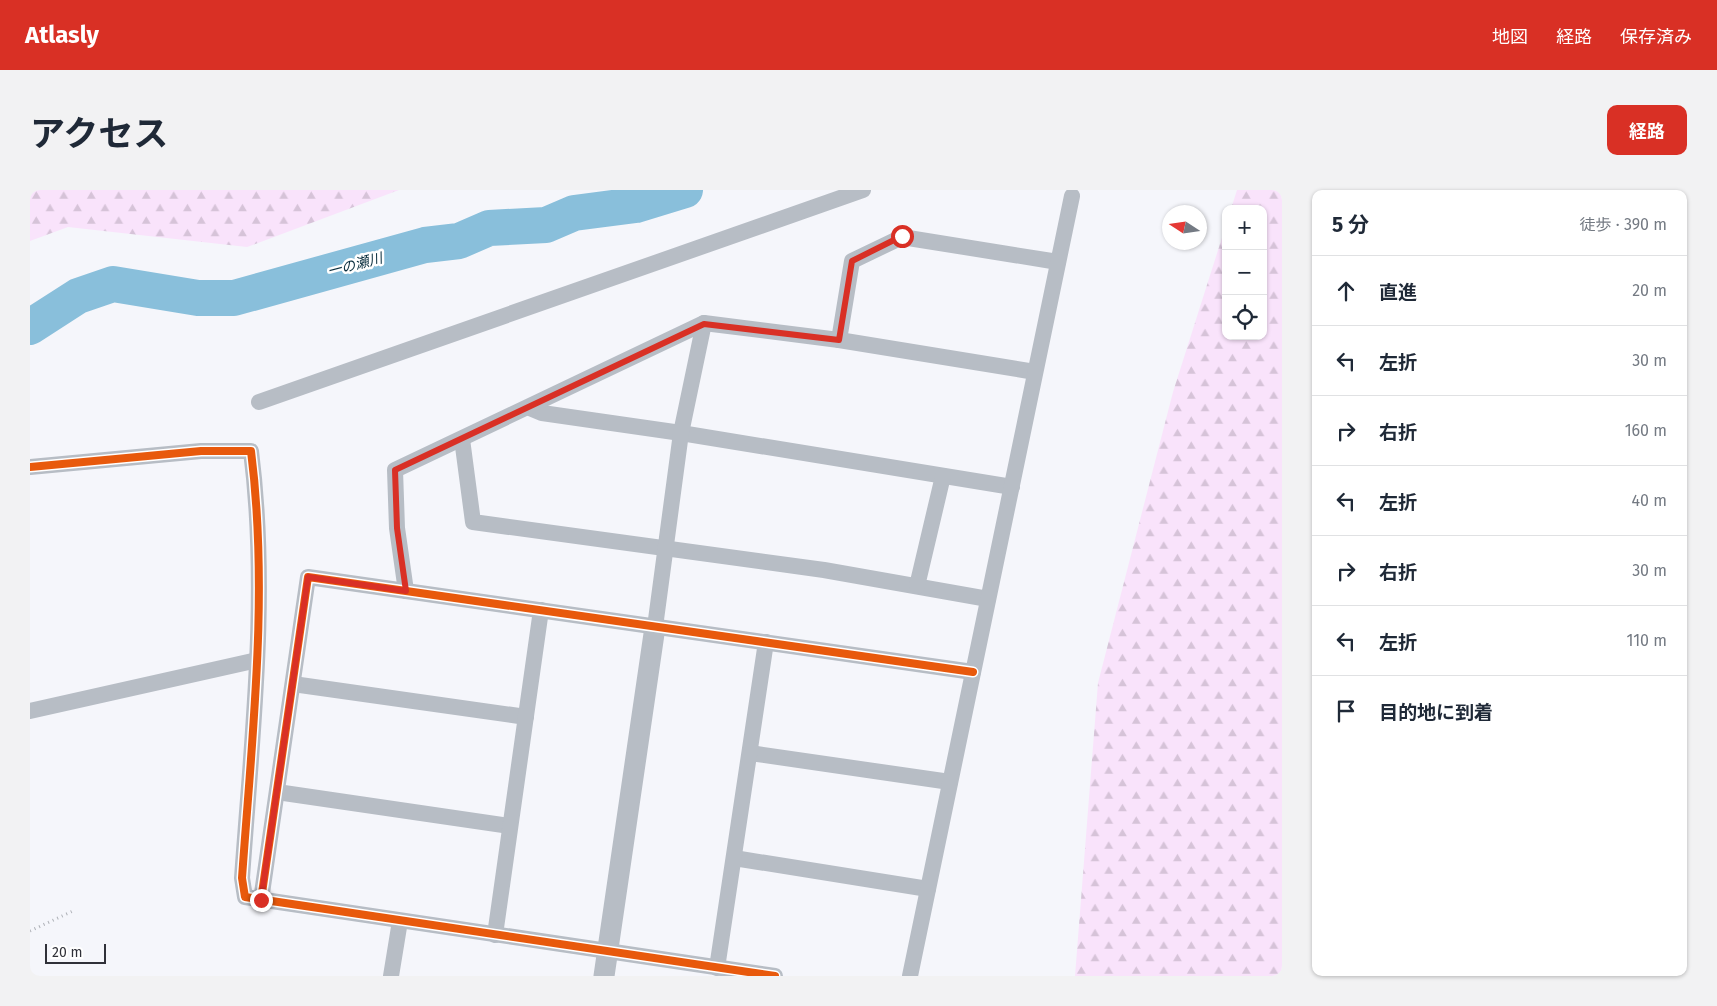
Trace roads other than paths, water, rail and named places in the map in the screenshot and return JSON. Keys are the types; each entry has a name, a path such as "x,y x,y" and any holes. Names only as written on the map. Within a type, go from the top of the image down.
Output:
{"street":[{"path":"259,402 863,190"},
{"path":"910,976 1072,196"},
{"path":"839,340 852,261 902,236 1058,262"},
{"path":"406,591 397,528 395,470 530,408 704,324 839,340 1035,372"},
{"path":"604,976 655,627 681,432 704,324"},
{"path":"530,408 542,414 681,432 1012,487"},
{"path":"462,439 473,522 824,570 988,599"},
{"path":"30,466 201,452 251,451 257,495 260,561 257,660 242,878 245,897 774,976"},
{"path":"918,586 943,476"},
{"path":"261,900 308,577 973,672"},
{"path":"495,935 541,610"},
{"path":"718,968 766,642"},
{"path":"30,711 257,660"},
{"path":"293,684 526,717"},
{"path":"750,753 950,782"},
{"path":"277,792 510,826"},
{"path":"734,858 928,889"},
{"path":"391,976 400,921"}],"waterway":[{"name":"一の瀬川","path":"30,327 78,296 113,284 198,298 234,298 425,245 459,241 489,228 546,225 574,213 636,205 685,190"}]}
